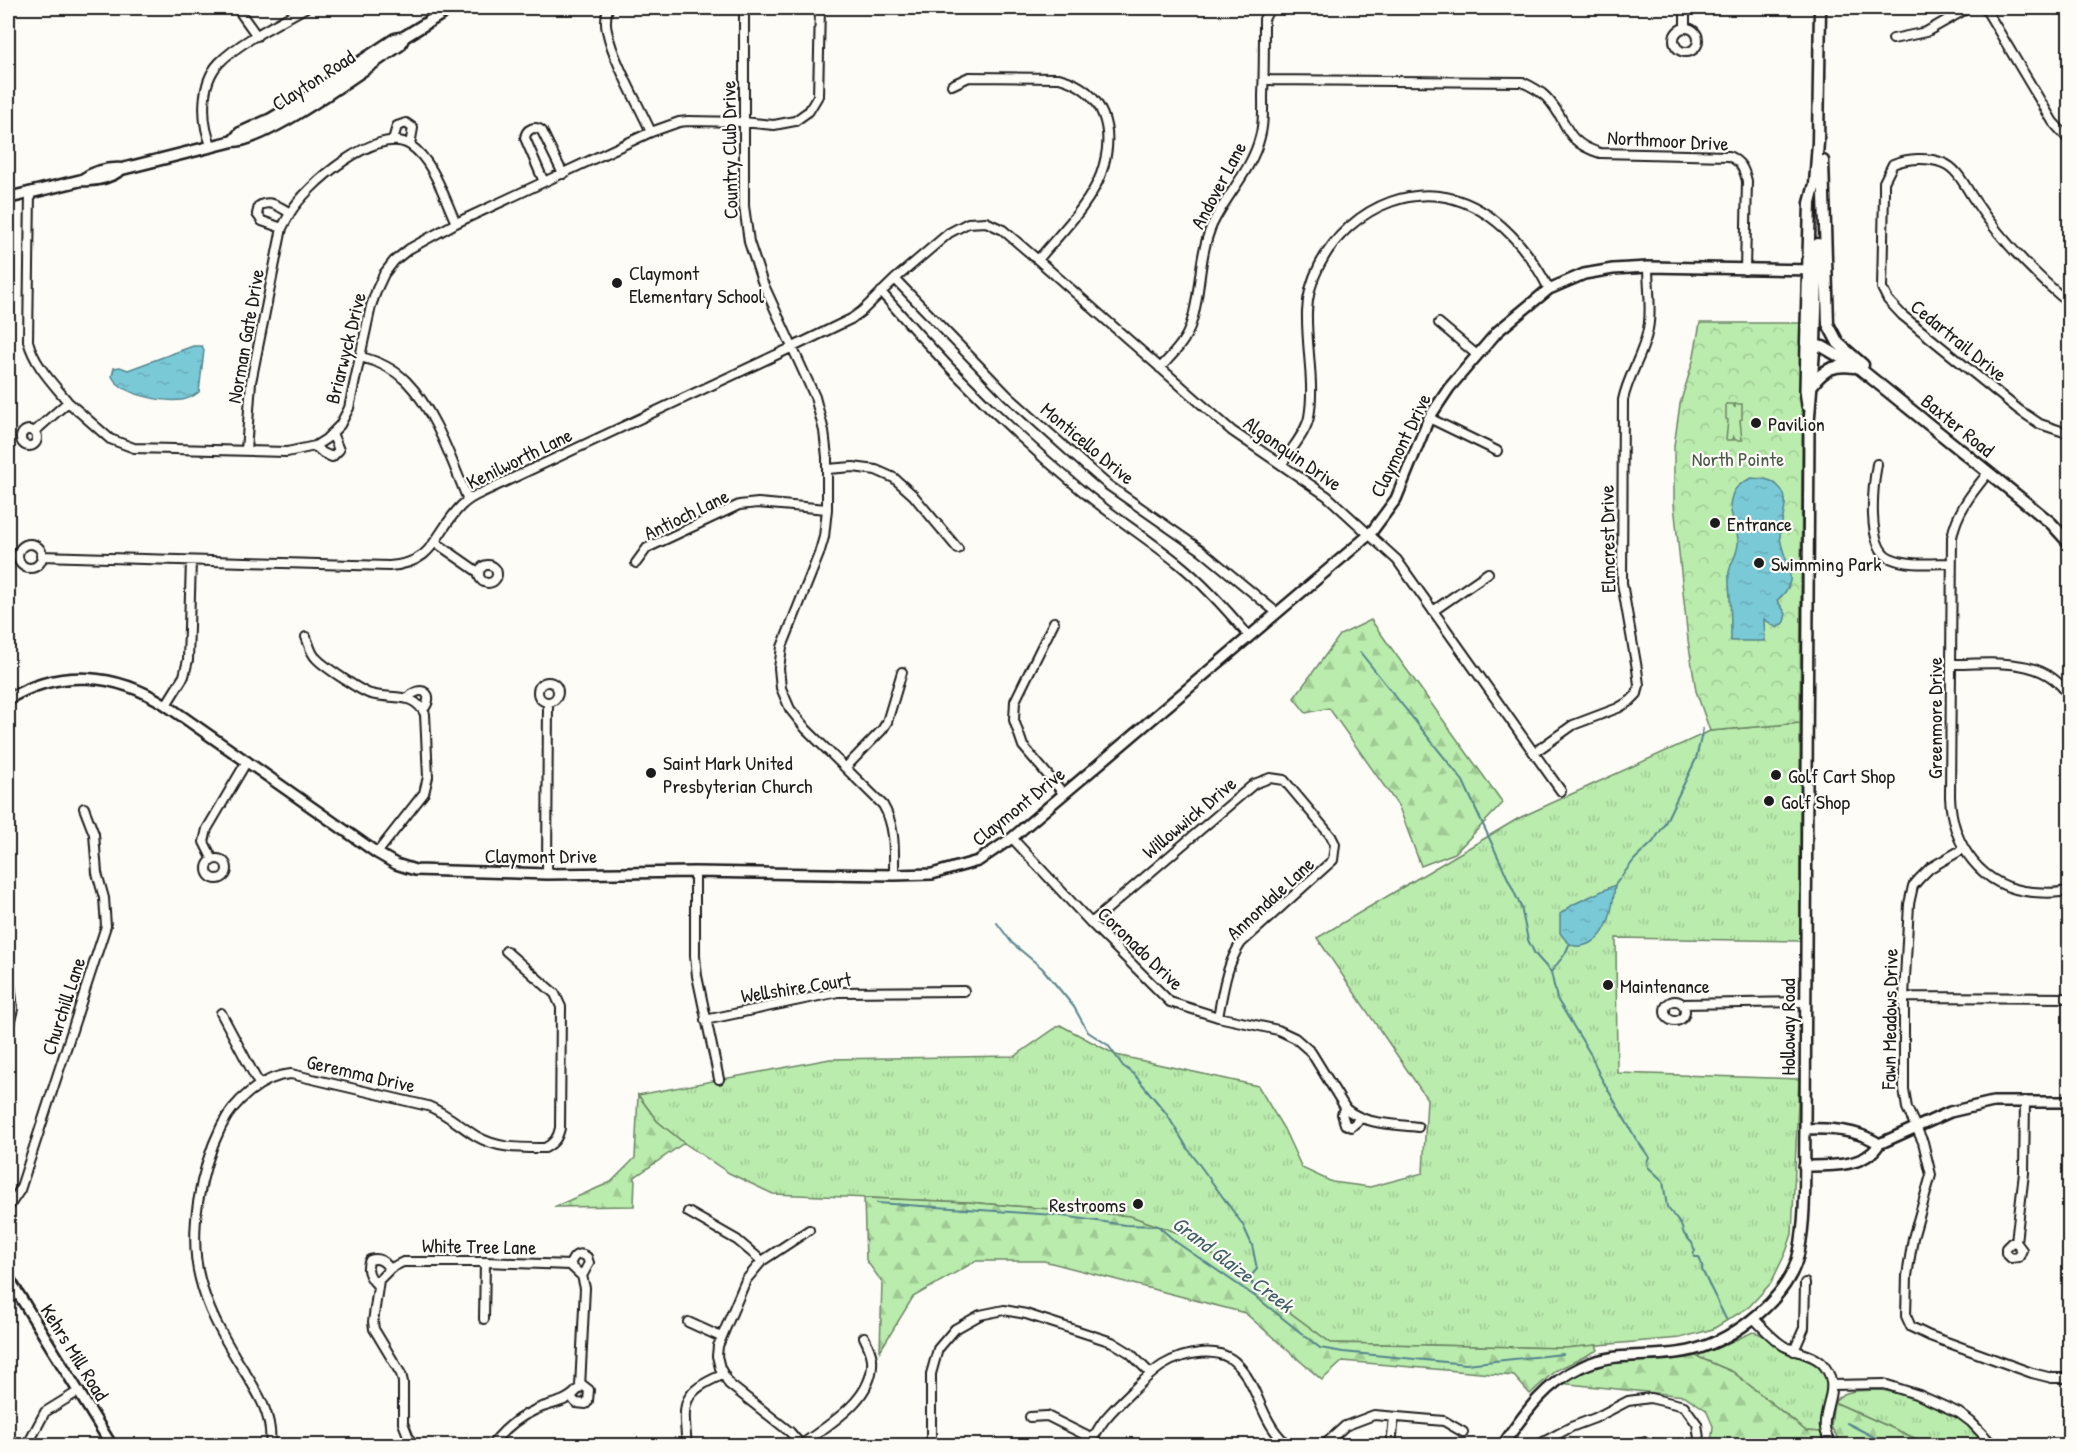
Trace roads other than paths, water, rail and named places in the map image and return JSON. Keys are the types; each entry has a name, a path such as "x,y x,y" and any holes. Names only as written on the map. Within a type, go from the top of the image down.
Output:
{"main road":[{"name":"Clayton Road","path":"8,198 82,180 103,179 122,169 248,139 296,114 400,45 404,37 451,8"},
{"path":"1810,344 1819,200 1815,184 1818,142 1820,8"},
{"path":"1818,142 1823,147 1828,324 1839,343 1902,403"},
{"name":"Baxter Road","path":"1810,344 1859,368 2051,523 2070,544"},
{"path":"1813,384 1824,372 1836,366 1859,368"}],"street":[{"path":"237,8 257,36"},
{"path":"212,147 208,137 204,109 208,85 217,64 257,36 304,8"},
{"name":"Country Club Drive","path":"744,8 744,206 749,242 762,281 815,397 824,430 827,469 827,509 819,554 786,634 779,658 781,688 790,709 806,729 883,805 893,833 894,875"},
{"name":"Briarwyck Drive","path":"30,192 28,341 31,353 43,373 68,402 101,432 126,446 287,452 315,446 332,434 349,408 371,306 384,274 394,261 409,249 456,223 651,132 679,122 743,122 774,125 795,122 809,111 818,96 820,8"},
{"name":"Andover Lane","path":"1160,368 1188,332 1194,310 1201,262 1211,229 1258,146 1262,126 1264,19 1270,8"},
{"path":"1685,8 1685,27"},
{"path":"1893,39 1926,32 1968,8"},
{"path":"1985,8 2053,122 2070,141"},
{"path":"605,9 607,31 651,132"},
{"path":"952,85 969,77 1059,78 1071,81 1084,89 1101,108 1106,142 1101,174 1081,207 1038,260"},
{"name":"Northmoor Drive","path":"1264,80 1522,82 1546,97 1569,135 1576,142 1593,151 1729,156 1743,167 1747,181 1745,270"},
{"path":"410,145 413,128 406,123 397,126 393,140 410,145 430,167 456,223"},
{"path":"544,182 525,138 526,132 531,129 538,128 542,131 563,174"},
{"name":"Norman Gate Drive","path":"246,451 251,382 282,228 301,197 329,172 368,147 393,140"},
{"name":"Cedartrail Drive","path":"2070,304 2007,244 1983,214 1955,171 1944,163 1919,159 1893,164 1884,182 1882,288 1888,300 1902,315 2019,410 2040,424 2070,434"},
{"path":"1282,464 1309,418 1307,311 1310,291 1316,275 1333,246 1345,231 1375,207 1396,199 1420,195 1444,196 1466,203 1486,214 1520,244 1537,266 1549,289"},
{"path":"282,228 260,220 256,214 258,208 261,204 270,202 290,213"},
{"name":"Algonquin Drive","path":"977,221 994,225 1038,260 1232,431 1327,495 1397,560 1561,791"},
{"name":"Kenilworth Lane","path":"41,556 398,565 416,560 425,555 455,513 468,500 850,319 862,311 949,233 962,225 977,221"},
{"name":"Claymont Drive","path":"8,699 20,691 50,682 91,679 125,684 166,705 377,853 404,868 422,871 548,874 695,872 894,875 932,874 967,866 1012,838 1248,635 1370,534 1396,499 1429,418 1449,388 1511,319 1549,289 1590,273 1613,269 1648,267 1813,270"},
{"name":"Elmcrest Drive","path":"1534,752 1573,725 1618,708 1637,694 1639,685 1637,669 1622,584 1623,400 1626,386 1640,357 1649,328 1648,267"},
{"name":"Monticello Drive","path":"895,279 1008,396 1086,466 1108,485 1201,550 1276,612"},
{"name":"Monticello Drive","path":"881,292 959,378 1024,439 1084,493 1190,573 1223,605 1248,635"},
{"path":"1438,323 1477,355"},
{"name":"Holloway Road","path":"1502,1446 1536,1399 1567,1374 1581,1367 1611,1356 1694,1350 1727,1335 1753,1318 1779,1295 1799,1252 1805,1129 1809,423 1813,384 1810,344"},
{"name":"Holloway Road","path":"1809,423 1805,390 1810,344"},
{"path":"361,357 372,360 396,373 415,392 435,425 468,500"},
{"path":"34,432 68,402"},
{"path":"1429,418 1497,451"},
{"name":"Briarwyck Drive","path":"315,446 327,456 332,457 339,447 332,434"},
{"path":"1877,464 1873,504 1876,534 1881,551 1888,557 1904,562 1951,563"},
{"path":"827,469 853,467 876,470 894,478 913,495 958,549"},
{"name":"Greenmore Drive","path":"1988,473 1972,492 1955,520 1951,563 1950,812 1952,824 1963,849 1979,868 1998,883 2041,893 2070,890"},
{"name":"Antioch Lane","path":"636,563 647,548 739,505 758,503 827,509"},
{"path":"435,542 478,572"},
{"path":"166,705 184,676 188,660 191,561"},
{"path":"1433,611 1488,573"},
{"path":"1054,622 1013,709 1016,730 1023,747 1064,794"},
{"path":"306,637 315,658 364,691 376,695 408,698 425,714 428,777 424,793 377,853"},
{"path":"1951,664 2019,664 2038,669 2060,684 2070,699"},
{"path":"846,767 887,722 902,672"},
{"path":"408,698 415,691 421,690 429,698 429,703 423,710"},
{"path":"548,702 548,874"},
{"path":"213,860 204,842 207,829 247,761"},
{"name":"Willowwick Drive","path":"1090,923 1234,799 1261,780 1278,778 1284,780 1311,811"},
{"name":"Churchill Lane","path":"8,1208 20,1190 106,927 107,919 97,873 94,834 84,808"},
{"name":"Annondale Lane","path":"1218,1017 1229,965 1241,943 1333,860 1335,844 1311,811"},
{"name":"Coronado Drive","path":"1012,838 1090,923 1170,1002 1218,1017 1278,1030 1296,1038 1317,1060 1346,1108 1360,1119 1418,1127"},
{"name":"Fawn Meadows Drive","path":"1963,849 1930,868 1913,886 1909,904 1904,997 1905,1100 1923,1142 1930,1175 1913,1238 1906,1276 1905,1306 1908,1322 1911,1327 1930,1336 2032,1373 2052,1378 2070,1378"},
{"path":"695,872 695,956 705,1020 719,1079"},
{"name":"Geremma Drive","path":"270,1446 271,1432 266,1409 218,1328 199,1277 196,1237 199,1197 214,1141 224,1120 233,1108 259,1084 284,1075 303,1076 428,1106 478,1137 500,1146 545,1148 556,1140 560,1128 561,1007 555,994 506,951"},
{"path":"8,1029 13,1009 10,984"},
{"name":"Wellshire Court","path":"705,1020 838,992 964,991"},
{"path":"1904,997 2070,998"},
{"path":"1682,1004 1804,1002"},
{"path":"221,1013 259,1084"},
{"path":"2016,1242 2025,1173 2025,1101"},
{"path":"1804,1166 1835,1166 1861,1159 1876,1150 1879,1144 1950,1112 1993,1102 2070,1102"},
{"name":"Coronado Drive","path":"1346,1108 1342,1114 1345,1124 1352,1126 1360,1119"},
{"path":"1805,1129 1824,1128 1844,1131 1874,1140 1879,1144"},
{"path":"688,1212 737,1240 762,1261"},
{"path":"809,1230 762,1261 746,1280 721,1337 717,1356 722,1375 739,1394 790,1432 802,1445 850,1409 868,1382 872,1357 864,1337"},
{"name":"White Tree Lane","path":"412,1446 403,1423 401,1374 374,1329 377,1285 369,1273 367,1265 370,1260 376,1258 390,1269 404,1262 485,1262 576,1270 585,1288 580,1383"},
{"path":"484,1319 485,1262"},
{"path":"377,1285 390,1269"},
{"name":"Kehrs Mill Road","path":"8,1277 112,1446"},
{"path":"1794,1351 1804,1328 1805,1283"},
{"path":"931,1446 931,1374 938,1349 955,1329 967,1320 980,1315 1004,1310 1026,1314 1098,1337 1122,1348 1151,1374"},
{"path":"1753,1318 1778,1342 1826,1367 1832,1393 1824,1430 1834,1446"},
{"path":"688,1322 721,1337"},
{"path":"1030,1418 1047,1416 1091,1442 1104,1419 1163,1365 1180,1357 1195,1354 1223,1355 1235,1361 1242,1369 1268,1422 1288,1446"},
{"path":"687,1446 684,1415 688,1398 704,1383 722,1375"},
{"path":"491,1446 519,1418 538,1408 571,1397 580,1387 580,1383 589,1390 586,1404 576,1403 571,1397"},
{"path":"1832,1385 1884,1384 1919,1395 1959,1413 1994,1446"},
{"path":"27,1446 45,1412 79,1391"},
{"path":"1536,1446 1571,1426 1595,1418 1628,1401 1650,1398 1684,1406 1697,1424 1700,1446"},
{"path":"1323,1446 1335,1433 1354,1421 1374,1415 1444,1421 1464,1432"},
{"path":"1391,1446 1394,1417"},
{"path":"1630,1446 1646,1442 1659,1446"}],"water":[{"path":"193,346 202,346 204,350 199,392 189,398 174,400 143,396 124,388 112,376 114,368 120,367 128,370"},
{"name":"Swimming Park","path":"1752,478 1772,482 1778,486 1785,497 1780,535 1790,581 1785,592 1777,600 1786,614 1784,622 1777,628 1764,619 1765,641 1731,641 1729,575 1738,541 1730,507 1737,487"},
{"path":"1615,885 1609,919 1601,934 1583,946 1569,943 1560,933 1560,914 1574,904"}],"waterway":[{"path":"1360,652 1463,781 1521,907 1528,940 1535,954 1551,972 1557,999 1591,1055 1599,1074 1636,1139 1649,1157 1648,1167 1663,1181 1667,1207 1692,1243 1695,1251 1693,1254 1699,1257 1702,1270 1726,1319"},
{"path":"1615,885 1634,860 1653,842 1663,827 1696,759 1703,729"},
{"path":"997,923 1012,943 1042,968 1074,1007 1088,1032 1108,1045 1123,1066 1134,1074 1166,1113 1188,1149 1243,1225 1252,1245 1257,1269 1251,1276 1255,1296"},
{"path":"1551,972 1569,945"},
{"name":"Grand Glaize Creek","path":"877,1203 1055,1215 1125,1225 1158,1226 1176,1242 1256,1297 1320,1348 1466,1364 1563,1354"},
{"name":"Grand Glaize Creek","path":"1847,1423 1891,1446"}],"place":[{"name":"Claymont Elementary School","path":"617,283"},
{"name":"Pavilion","path":"1756,423"},
{"name":"Entrance","path":"1715,523"},
{"name":"Swimming Park","path":"1759,563"},
{"name":"Saint Mark United Presbyterian Church","path":"651,773"},
{"name":"Golf Cart Shop","path":"1776,775"},
{"name":"Golf Shop","path":"1769,801"},
{"name":"Maintenance","path":"1608,985"},
{"name":"Restrooms","path":"1138,1204"}],"park label":[{"name":"North Pointe","path":"1738,458"}]}
